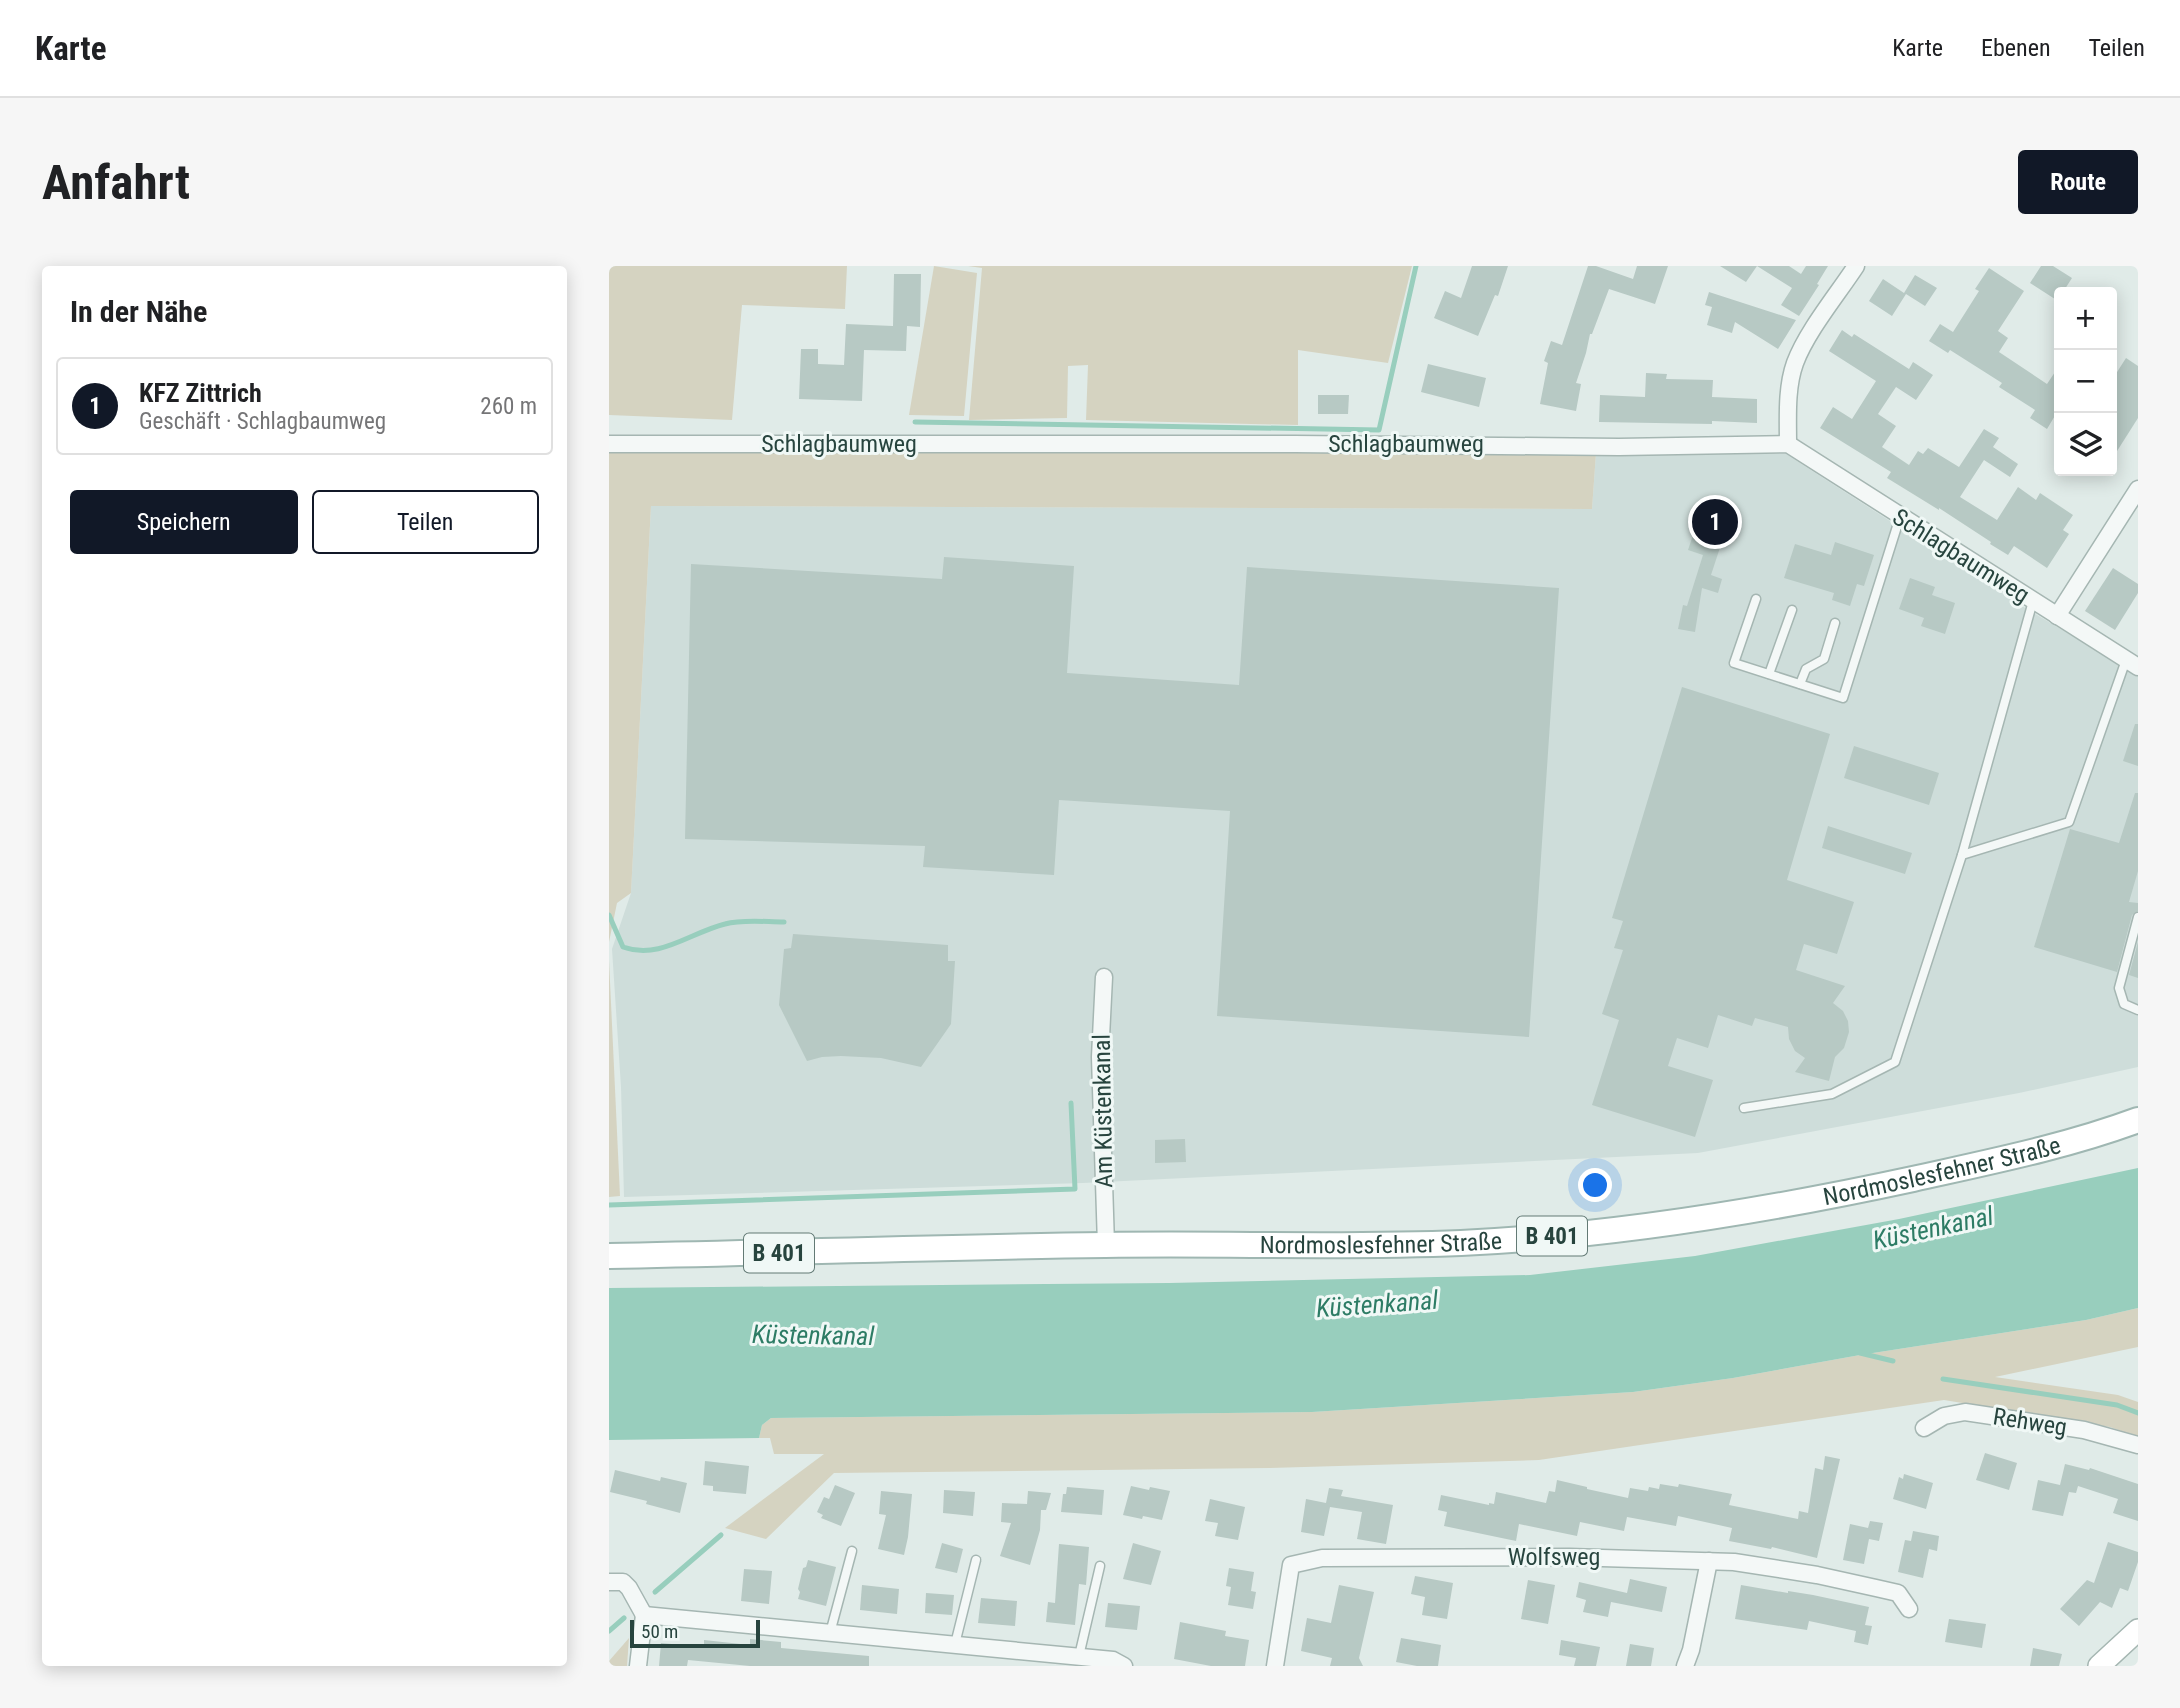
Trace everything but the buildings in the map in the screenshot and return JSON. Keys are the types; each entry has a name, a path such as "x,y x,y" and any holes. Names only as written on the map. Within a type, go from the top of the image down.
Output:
{"main road":[{"name":"Nordmoslesfehner Straße","path":"609,1256 1106,1245 1335,1246 1462,1243 1573,1235 1687,1222 1871,1188 2048,1149 2138,1120"}],"street":[{"path":"1788,444 1789,392 1795,364 1808,338 1856,266"},
{"name":"Schlagbaumweg","path":"609,444 1619,447 1788,444 2132,664"},
{"path":"2057,616 2138,489"},
{"name":"Am Küstenkanal","path":"1104,977 1100,1058 1106,1245"},
{"name":"Rehweg","path":"1924,1428 1944,1416 1965,1412 2084,1430 2138,1445"},
{"name":"Wolfsweg","path":"1275,1666 1291,1565 1322,1559 1569,1556 1734,1562 1864,1584 1898,1594 1909,1609"},
{"path":"1685,1666 1691,1650 1709,1561"},
{"path":"609,1582 623,1582 645,1615 638,1666"},
{"path":"645,1615 1079,1656 1113,1660 1124,1666"},
{"path":"2099,1666 2138,1630"}],"lane":[{"path":"1756,599 1734,663 1843,698 1900,517"},
{"path":"1744,1108 1832,1094 1895,1062 1962,855 2033,601"},
{"path":"1769,674 1792,610"},
{"path":"1800,684 1806,669 1824,659 1835,623"},
{"path":"1962,855 2069,822 2132,664"},
{"path":"2138,917 2119,988 2124,1004 2138,1010"},
{"path":"830,1633 852,1551"},
{"path":"955,1644 977,1560"},
{"path":"1079,1656 1100,1566"}],"shaded area":[{"path":"609,266 847,266 845,309 742,305 732,420 609,415"},
{"path":"934,266 977,273 964,416 909,415"},
{"path":"968,266 1412,266 1388,363 1298,350 1298,425 1086,420 1088,365 1068,366 1067,418 969,420 982,268"},
{"path":"609,452 1596,453 1592,509 651,506 631,893 617,903 609,942"},
{"path":"1596,453 1786,454 2022,606 2138,675 2138,1067 2019,1093 1698,1153 1083,1183 624,1197 621,1087 612,949 631,893 651,506 1592,509"},
{"path":"609,960 620,1196 609,1197"},
{"path":"2138,1308 2138,1347 1995,1377 2118,1395 2138,1402 2138,1437 2110,1427 1944,1400 1539,1460 1269,1468 834,1473 766,1539 725,1528 824,1454 774,1454 770,1438 759,1438 762,1425 771,1418 1312,1412 1633,1392 2086,1320"},
{"path":"629,1638 627,1666 609,1666 609,1661"}],"water":[{"name":"Küstenkanal","path":"2138,1168 2138,1308 2086,1320 1633,1392 1312,1412 771,1418 762,1425 759,1438 609,1440 609,1288 1169,1283 1530,1275 1695,1256 1899,1219"}],"waterway":[{"path":"915,422 1379,430 1416,266"},
{"path":"609,915 623,947 637,950 662,948 732,922 784,922"},
{"path":"609,1205 1075,1189 1071,1103"},
{"path":"1860,1353 1893,1361"},
{"path":"1943,1379 2117,1405 2138,1413"},
{"path":"655,1592 721,1535"},
{"path":"609,1631 624,1618"}],"place":[{"name":"KFZ Zittrich","path":"1715,522"}]}
